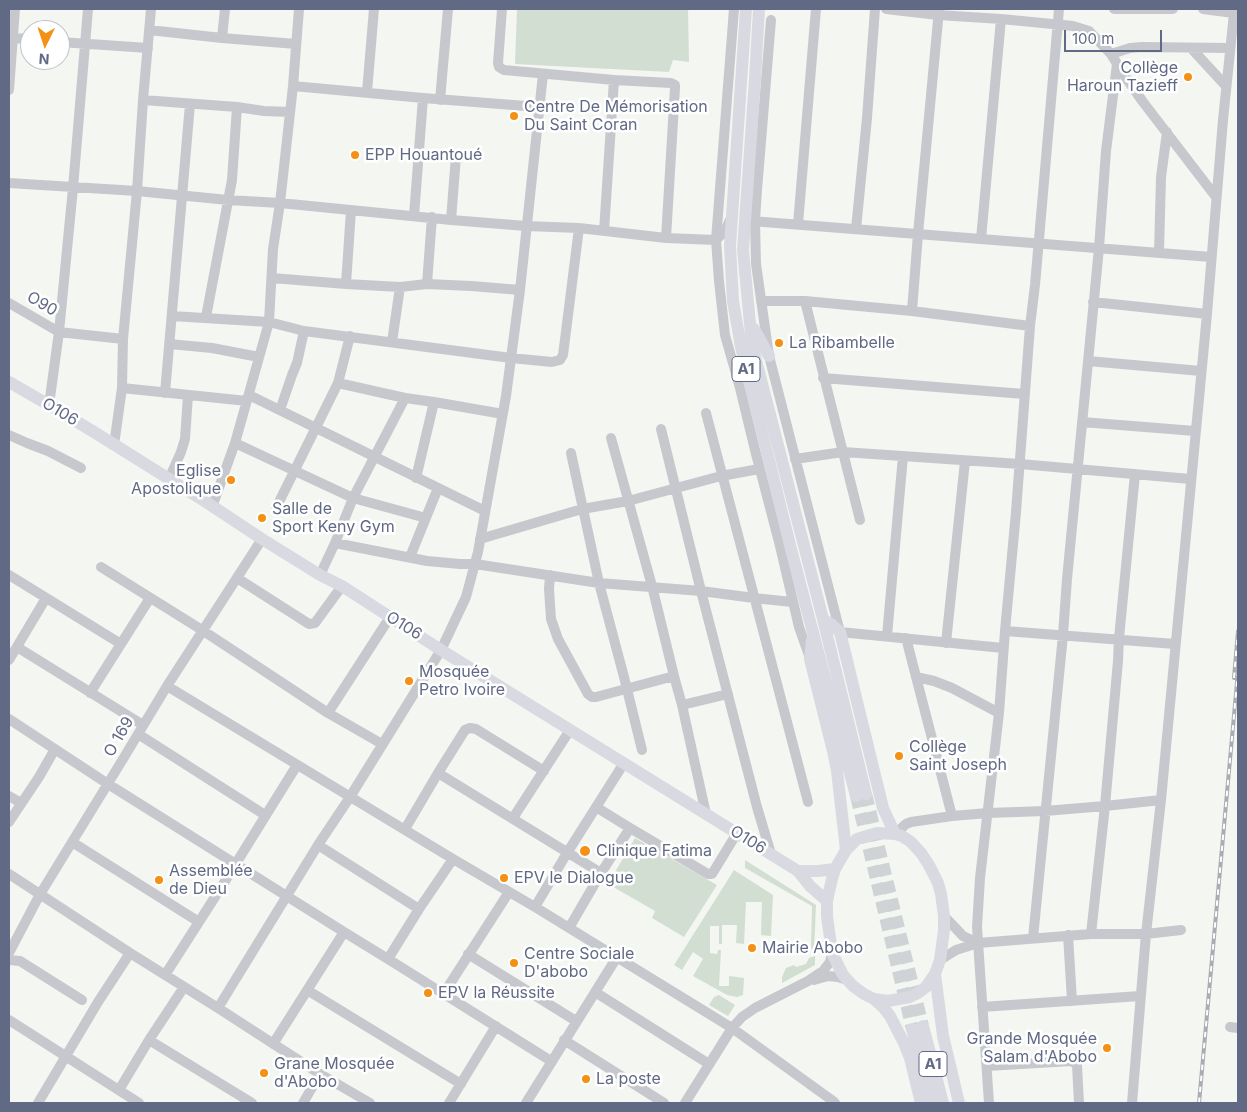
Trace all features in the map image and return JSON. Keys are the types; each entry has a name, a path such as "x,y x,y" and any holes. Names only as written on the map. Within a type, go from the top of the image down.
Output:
{"main road":[{"name":"A1","path":"746,9 731,217 730,246 733,301 741,347 813,632 861,795 824,619 752,345 743,250 750,221 759,9"},
{"path":"750,320 769,356"},
{"name":"O106","path":"9,382 49,404 262,539 320,575 342,586 441,650 798,871 810,886 827,900"},
{"path":"824,619 840,632 883,808 895,834"},
{"path":"813,632 810,659 837,771 846,850"},
{"path":"874,999 888,1001 910,996 926,987 935,974 940,960 944,930 944,916 938,882 921,853 911,842 895,834 877,833 868,835 857,839 846,850 835,869 827,900 827,916 832,953 840,970 848,980 864,994 874,999 890,1016 910,1058 921,1103"},
{"path":"798,871 835,869"},
{"path":"935,974 943,1036 960,1103"},
{"name":"A1","path":"932,1103 918,1027 943,1103"}],"street":[{"path":"9,90 15,9"},
{"path":"49,404 59,332 88,9"},
{"path":"114,445 122,388 123,339 152,9"},
{"path":"222,38 225,9"},
{"path":"212,507 235,443 269,322 273,249 293,86 299,9"},
{"path":"367,92 374,9"},
{"path":"440,100 448,9"},
{"path":"502,9 498,63 499,67 504,70 671,83 675,85 666,238"},
{"path":"735,9 742,50"},
{"path":"735,9 716,240 718,281 725,335 780,546 798,627 810,659"},
{"path":"755,78 774,9"},
{"path":"798,224 816,9"},
{"path":"856,229 867,118 874,9"},
{"path":"886,9 939,12 1073,26 1089,31 1111,54 1143,102 1216,197"},
{"path":"989,1103 977,928 980,878 999,713 1024,394 1059,9"},
{"path":"1114,9 1173,9"},
{"path":"1132,1103 1140,996 1161,800 1234,13 1203,9"},
{"path":"912,311 939,12"},
{"path":"981,239 1001,19"},
{"path":"771,20 750,221 769,356 840,632 1003,648"},
{"path":"150,30 296,44"},
{"path":"13,38 20,38"},
{"path":"70,43 148,48"},
{"path":"1111,54 1137,47 1230,48"},
{"path":"1191,48 1226,86"},
{"path":"1033,938 1063,635 1106,151 1117,64"},
{"path":"218,1008 441,650 466,597 475,564 503,414 520,290 543,74"},
{"path":"604,231 614,80"},
{"path":"293,86 540,107"},
{"path":"414,216 423,98"},
{"path":"143,100 290,112"},
{"path":"165,393 190,104"},
{"path":"206,317 232,180 237,107"},
{"path":"1159,252 1161,177 1166,132"},
{"path":"451,220 456,156"},
{"path":"9,183 280,203 526,226 579,228 666,238 716,240 725,231 731,217"},
{"path":"346,284 351,210"},
{"path":"427,284 432,218"},
{"path":"750,221 1211,256"},
{"path":"172,316 269,322 304,331 552,362 560,360 563,355 579,228"},
{"path":"272,278 400,287 427,284 520,290"},
{"path":"392,342 400,287"},
{"path":"761,302 805,301 912,311 1030,326"},
{"path":"805,301 860,520"},
{"path":"1093,302 1206,314"},
{"name":"O90","path":"9,303 59,332"},
{"path":"280,410 297,363 304,331"},
{"path":"59,332 123,339"},
{"path":"276,508 338,383 350,336"},
{"path":"169,344 212,348 259,357"},
{"path":"1088,361 1201,371"},
{"path":"823,378 1024,394"},
{"path":"338,383 405,398 503,414"},
{"path":"122,388 188,395 248,398 280,410 485,511"},
{"path":"169,479 185,439 188,395"},
{"path":"320,575 353,498 405,398"},
{"path":"416,478 434,402"},
{"path":"706,413 808,802"},
{"path":"1082,422 1195,431"},
{"path":"661,429 700,591 771,854"},
{"path":"9,435 48,451 80,468"},
{"path":"611,438 652,586 682,705 706,814"},
{"path":"235,443 353,498 426,518"},
{"path":"795,458 843,452 1020,464 1190,479"},
{"path":"571,453 599,583 642,750"},
{"path":"887,636 903,456"},
{"path":"946,643 965,461"},
{"path":"480,539 582,509 628,500 722,476 760,469"},
{"path":"1091,934 1105,806 1135,474"},
{"path":"410,558 438,488"},
{"name":"O 169","path":"9,953 40,894 166,686 262,539"},
{"path":"335,543 443,563 475,564 599,583 652,586 792,602"},
{"path":"101,567 202,630 328,713 382,744"},
{"path":"9,575 121,644"},
{"path":"550,575 551,619 558,639 588,694 596,697 674,676"},
{"path":"237,578 309,624 315,622 342,586"},
{"path":"9,660 46,598"},
{"path":"90,693 150,598"},
{"path":"328,713 390,617"},
{"path":"1005,631 1119,638 1175,644"},
{"path":"906,638 952,816"},
{"path":"17,647 90,693 140,730 265,815"},
{"path":"916,677 952,688 999,713"},
{"path":"166,686 535,907 732,1028 835,1103"},
{"path":"682,705 728,694"},
{"path":"9,719 286,896 552,1060"},
{"path":"405,829 465,730 470,728 476,729 544,771"},
{"path":"513,818 570,730"},
{"path":"9,822 55,749"},
{"path":"535,907 624,763"},
{"path":"165,975 297,765"},
{"path":"438,772 601,873"},
{"path":"9,796 20,803"},
{"path":"895,834 911,822 952,816 1045,811 1161,800"},
{"path":"596,807 710,875 737,833"},
{"path":"569,928 630,828"},
{"path":"72,842 199,922"},
{"path":"318,846 420,909"},
{"path":"388,959 453,859"},
{"path":"9,874 130,954 320,1074 370,1103"},
{"path":"444,993 509,892"},
{"path":"944,916 963,936 978,942"},
{"path":"940,960 956,950 978,942 1091,934 1146,934 1181,930"},
{"path":"273,1044 344,932"},
{"path":"1068,936 1072,1001"},
{"path":"685,1103 732,1028 742,1017 823,971 830,962 832,953"},
{"path":"38,1103 98,1002 130,954"},
{"path":"468,954 576,1021"},
{"path":"526,1103 617,957"},
{"path":"9,960 20,961 82,1000"},
{"path":"808,981 828,976 848,980"},
{"path":"119,1090 184,987"},
{"path":"307,990 461,1084"},
{"path":"595,992 709,1064"},
{"path":"982,1007 1140,996"},
{"path":"9,1020 140,1103"},
{"path":"449,1103 496,1026"},
{"path":"149,1040 252,1103"},
{"path":"564,1040 664,1103"},
{"path":"987,1066 1072,1060 1077,1065 1080,1103"},
{"path":"302,1103 320,1074"}],"shaded area":[{"path":"517,9 688,9 689,62 673,60 669,72 515,64"},
{"path":"635,838 717,885 684,937 652,918 655,911 608,884"},
{"path":"745,860 816,905 814,950 811,949 812,906 745,868"},
{"path":"734,870 773,895 771,936 761,935 762,902 746,902 744,944 736,943 737,925 722,925 722,944 719,944 719,926 710,926 710,953 717,954 718,950 721,950 719,986 729,986 729,976 744,978 743,995 737,997 727,995 693,976 703,959 693,952 682,970 674,965"},
{"path":"815,956 815,965 782,983 782,977 786,968 806,964 809,958"},
{"path":"719,995 735,1005 728,1016 709,1005 714,997"}],"tunnel":[{"path":"866,794 923,1026"},
{"path":"856,796 912,1029"}],"railway":[{"path":"1234,678 1238,631"},
{"path":"1199,1103 1238,671"}],"place":[{"name":"Collège Haroun Tazieff","path":"1188,77"},
{"name":"Centre De Mémorisation Du Saint Coran","path":"514,116"},
{"name":"EPP Houantoué","path":"355,155"},
{"name":"La Ribambelle","path":"779,343"},
{"name":"Eglise Apostolique","path":"231,480"},
{"name":"Salle de Sport Keny Gym","path":"262,518"},
{"name":"Mosquée Petro Ivoire","path":"409,681"},
{"name":"Collège Saint Joseph","path":"899,756"},
{"name":"Clinique Fatima","path":"585,851"},
{"name":"EPV le Dialogue","path":"504,878"},
{"name":"Assemblée de Dieu","path":"159,880"},
{"name":"Mairie Abobo","path":"752,948"},
{"name":"Centre Sociale D'abobo","path":"514,963"},
{"name":"EPV la Réussite","path":"428,993"},
{"name":"Grande Mosquée Salam d'Abobo","path":"1107,1048"},
{"name":"Grane Mosquée d'Abobo","path":"264,1073"},
{"name":"La poste","path":"586,1079"}]}
